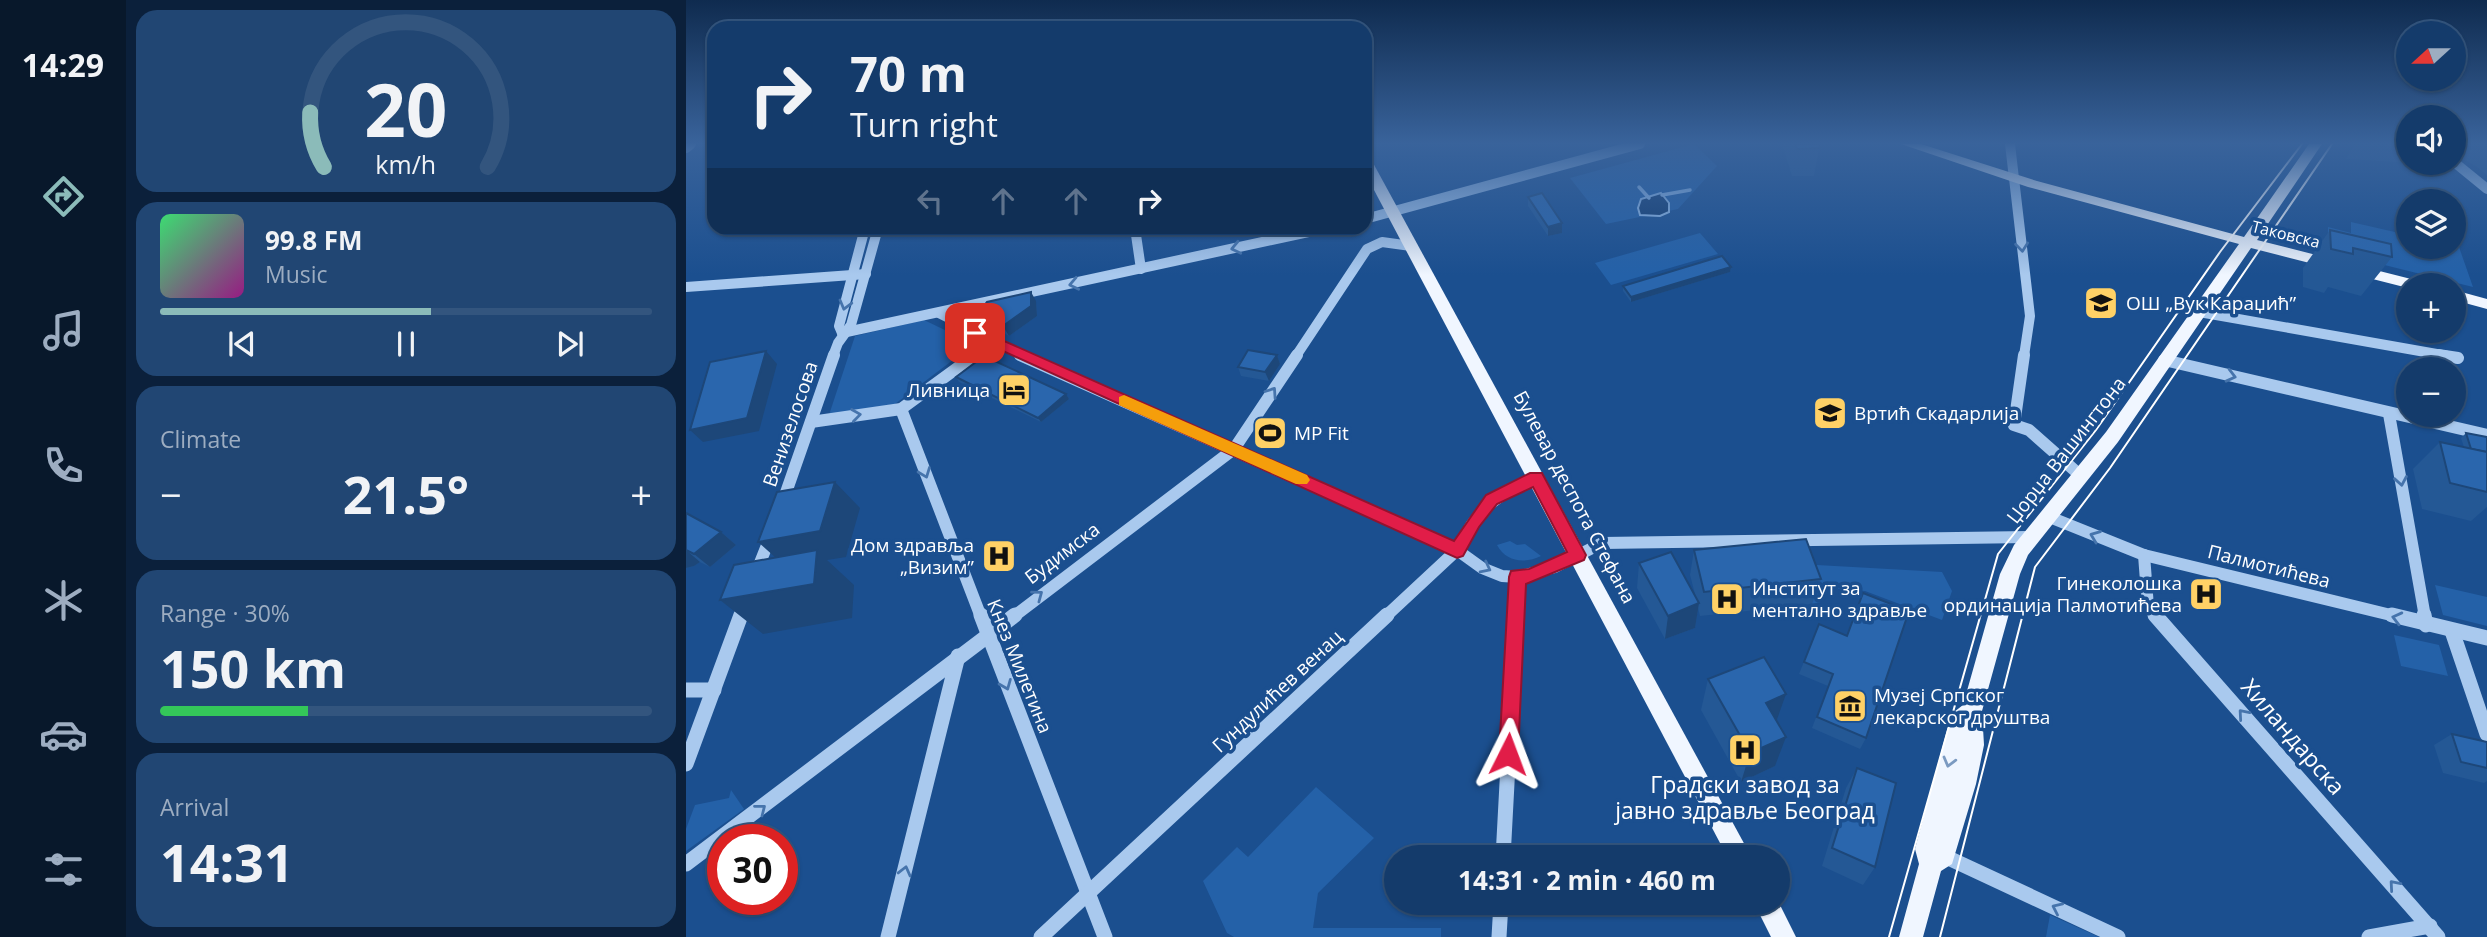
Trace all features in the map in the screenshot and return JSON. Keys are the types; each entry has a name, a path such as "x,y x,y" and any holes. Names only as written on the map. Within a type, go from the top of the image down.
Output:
{"main road":[{"name":"Булевар деспота Стефана","path":"1379,188 1734,845"},
{"name":"Таковска","path":"2042,188 2249,244 2396,280"},
{"name":"Џорџа Вашингтона","path":"1911,937 1937,860 1926,849 1933,818 1961,719 1972,711 2010,574 2029,537 2112,438 2287,188"},
{"path":"2466,298 2487,304"},
{"path":"1772,915 1784,937"}],"street":[{"path":"1372,217 1481,188"},
{"path":"2015,188 2029,316 2014,425 2029,430 2081,476"},
{"name":"Венизелосова","path":"842,333 839,327 865,235"},
{"name":"Венизелосова","path":"686,764 842,333 851,325 876,235"},
{"path":"1136,235 1141,270"},
{"path":"842,333 1296,235"},
{"name":"Будимска","path":"686,864 986,634 1234,449 1367,249 1382,242 1411,246"},
{"path":"686,287 866,274"},
{"path":"2199,312 2452,357"},
{"path":"939,313 992,342 1457,551 1482,568 1502,576 1530,576 1602,543 1976,540 2029,537"},
{"path":"811,422 901,409 992,342"},
{"path":"2164,360 2487,435"},
{"name":"Кнез Милетина","path":"901,409 986,634 1090,890 1105,937"},
{"path":"2389,414 2426,625"},
{"name":"Гундулићев венац","path":"1041,937 1457,551 1473,522 1492,499 1536,478"},
{"name":"Палмотићева","path":"2047,516 2144,555 2487,638"},
{"name":"Хиландарска","path":"2144,555 2148,607 2434,932"},
{"path":"1504,845 1518,577"},
{"path":"2452,631 2487,734"},
{"path":"888,937 958,656"},
{"path":"686,690 714,690"},
{"path":"1937,860 2118,937"},
{"path":"1499,937 1500,915"},
{"path":"2369,937 2434,932"}],"shaded area":[{"path":"1578,188 1697,188 1678,209 1606,224"},
{"path":"1661,193 1669,203 1669,212 1660,216 1640,215 1638,208 1641,199"},
{"path":"2351,222 2396,232 2396,259 2463,259 2473,287 2466,285 2466,273 2417,273 2328,251 2328,227 2351,233"},
{"path":"1700,233 1718,254 1611,285 1595,263"},
{"path":"924,320 974,344 895,404 829,415 855,336"},
{"path":"1510,541 1517,545 1525,544 1541,556 1522,561 1511,558 1497,545"},
{"path":"1799,564 1942,572 1952,591 1942,620 1865,591 1839,589 1821,592 1821,602 1812,604"},
{"path":"2435,585 2487,597 2487,626 2443,615"},
{"path":"2394,635 2439,645 2448,676 2401,666"},
{"path":"1316,787 1374,838 1318,893 1313,928 1441,928 1441,937 1234,937 1227,933 1203,881 1237,847 1248,857"},
{"path":"731,790 744,809 723,824 707,824 707,836 686,851 686,829 695,805 729,798"},
{"path":"2050,915 2099,937 2046,937"}],"building":[{"path":"1542,193 1562,223 1548,227 1528,197"},
{"path":"2330,230 2391,244 2392,257 2353,248 2353,254 2331,249"},
{"path":"1722,256 1731,267 1631,297 1623,286"},
{"path":"1031,292 1031,306 1003,326 979,313 987,302"},
{"path":"1248,350 1277,355 1265,372 1238,367"},
{"path":"766,351 747,418 690,430 710,362"},
{"name":"Ливница","path":"984,356 1066,394 1038,418 956,377"},
{"path":"2466,433 2487,437 2487,452 2471,449"},
{"path":"2440,442 2487,452 2487,492 2450,483"},
{"path":"835,482 820,531 758,542 777,492"},
{"path":"686,513 721,532 694,554 686,550"},
{"path":"1806,539 1821,579 1704,592 1694,550"},
{"path":"817,550 814,584 720,600 734,565"},
{"path":"1671,552 1699,603 1668,616 1639,563"},
{"path":"1863,593 1909,611 1866,738 1817,717 1833,674 1804,662 1819,624 1847,636"},
{"path":"1764,657 1786,694 1766,703 1786,737 1750,753 1708,679"},
{"path":"2452,734 2487,742 2487,768 2461,762"},
{"path":"1857,768 1896,783 1875,867 1832,848"}],"waterway":[{"path":"1640,188 1649,198"},
{"path":"1662,195 1690,190"}],"tram line":[{"path":"1889,937 1998,554 2096,430 2220,252 2269,188"},
{"path":"1940,937 2035,567 2110,468 2302,188"}],"slow traffic":[{"path":"1124,401 1302,480"}],"place":[{"name":"ОШ „Вук Караџић”","path":"2101,303"},
{"name":"Ливница","path":"1014,390"},
{"name":"Вртић Скадарлија","path":"1830,413"},
{"name":"MP Fit","path":"1270,433"},
{"name":"Дом здравља „Визим”","path":"999,556"},
{"name":"Гинеколошка ординација Палмотићева","path":"2206,594"},
{"name":"Институт за ментално здравље","path":"1727,599"},
{"name":"Музеј Српског лекарског друштва","path":"1850,706"},
{"name":"Градски завод за јавно здравље Београд","path":"1745,750"}],"route":[{"path":"975,333 1457,551 1473,522 1492,499 1513,486 1536,478 1578,555 1555,567 1530,576 1518,577 1508,754"}]}
